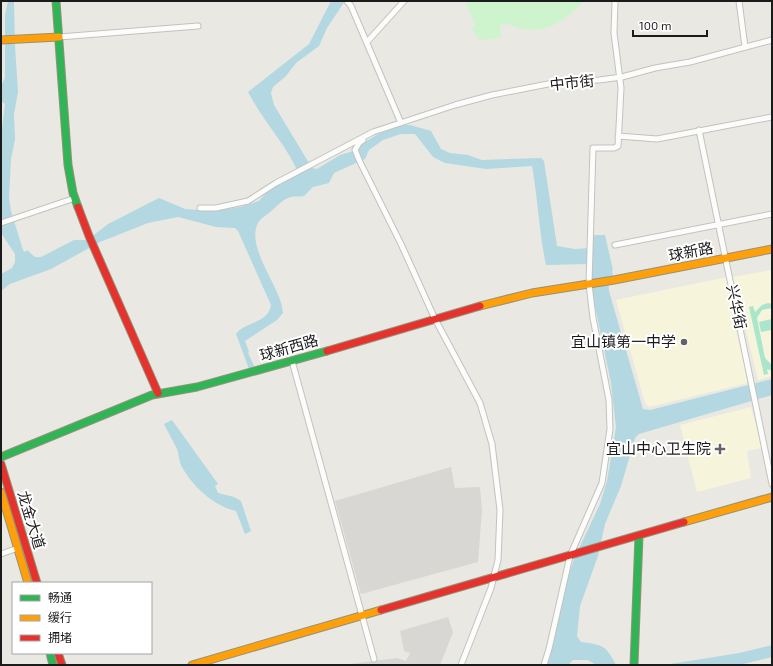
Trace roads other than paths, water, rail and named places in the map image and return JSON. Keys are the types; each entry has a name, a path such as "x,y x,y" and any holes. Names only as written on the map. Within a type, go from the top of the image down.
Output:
{"street":[{"path":"56,1 68,165 75,198 89,236 158,393"},
{"path":"348,1 401,123"},
{"path":"367,42 404,1"},
{"path":"544,665 573,555 602,483 610,429 609,400 593,318 588,265 593,148 614,148 618,146 621,97 614,26 615,1"},
{"path":"738,1 745,47"},
{"path":"1,40 198,26"},
{"name":"中市街","path":"383,129 462,103 508,92 553,83 619,77 655,68 690,62 772,40"},
{"path":"618,136 657,139 772,117"},
{"path":"383,129 359,143 355,150 401,244 435,319 475,393 490,434 496,467 500,510 499,551 494,578 461,665"},
{"path":"200,208 216,208 248,201 298,171 373,132 383,129"},
{"name":"兴华街","path":"699,130 772,484"},
{"path":"1,223 75,198"},
{"path":"615,245 772,214"},
{"name":"球新路","path":"590,284 772,249"},
{"name":"球新西路","path":"1,457 158,393 196,387 292,361 514,296 590,284"},
{"path":"292,361 374,659"},
{"name":"龙金大道","path":"1,464 37,582"},
{"name":"龙金大道","path":"1,492 28,582"},
{"path":"192,665 772,497"},
{"path":"634,664 639,536"},
{"path":"1,554 18,548"},
{"path":"50,654 53,665"},
{"path":"58,654 62,665"}],"water":[{"path":"8,1 14,1 18,92 14,114 15,139 11,159 9,198 11,211 23,250 25,252 27,250 35,257 41,257 74,240 85,240 108,224 159,198 185,209 214,211 240,207 259,201 266,193 283,181 299,174 288,153 260,113 248,92 309,44 331,1 345,1 327,28 319,46 296,63 286,76 273,87 271,93 274,105 312,168 317,169 340,155 357,150 363,143 380,133 402,125 410,125 431,131 441,149 450,153 468,155 482,160 541,158 544,161 557,246 575,249 590,248 593,235 605,235 613,270 613,276 608,277 609,291 643,409 650,410 772,379 772,395 639,434 635,438 621,486 605,524 598,556 580,606 577,636 581,642 603,647 609,653 616,665 596,665 588,660 573,660 568,665 546,665 550,655 565,587 574,559 600,504 607,481 616,427 611,383 592,292 591,264 546,265 532,166 486,169 445,163 433,157 415,134 401,134 383,140 369,150 365,159 334,173 329,183 313,187 304,196 291,197 282,201 260,220 255,233 256,244 260,256 277,292 283,313 277,320 245,341 249,352 248,353 255,368 249,369 236,334 245,327 266,316 271,305 238,231 235,228 216,227 178,217 148,223 100,242 51,269 10,284 1,291 1,274 12,268 15,262 15,254 1,233 1,138 5,104 1,101 1,86 5,78 5,15"},
{"path":"172,420 218,484 215,486 218,493 234,497 241,501 251,531 245,534 236,511 220,505 212,500 192,482 181,465 177,449 164,424"},
{"path":"772,645 772,657 739,665 664,665 739,653"}],"place":[{"name":"宜山镇第一中学","path":"684,342"},
{"name":"宜山中心卫生院","path":"720,449"}]}
